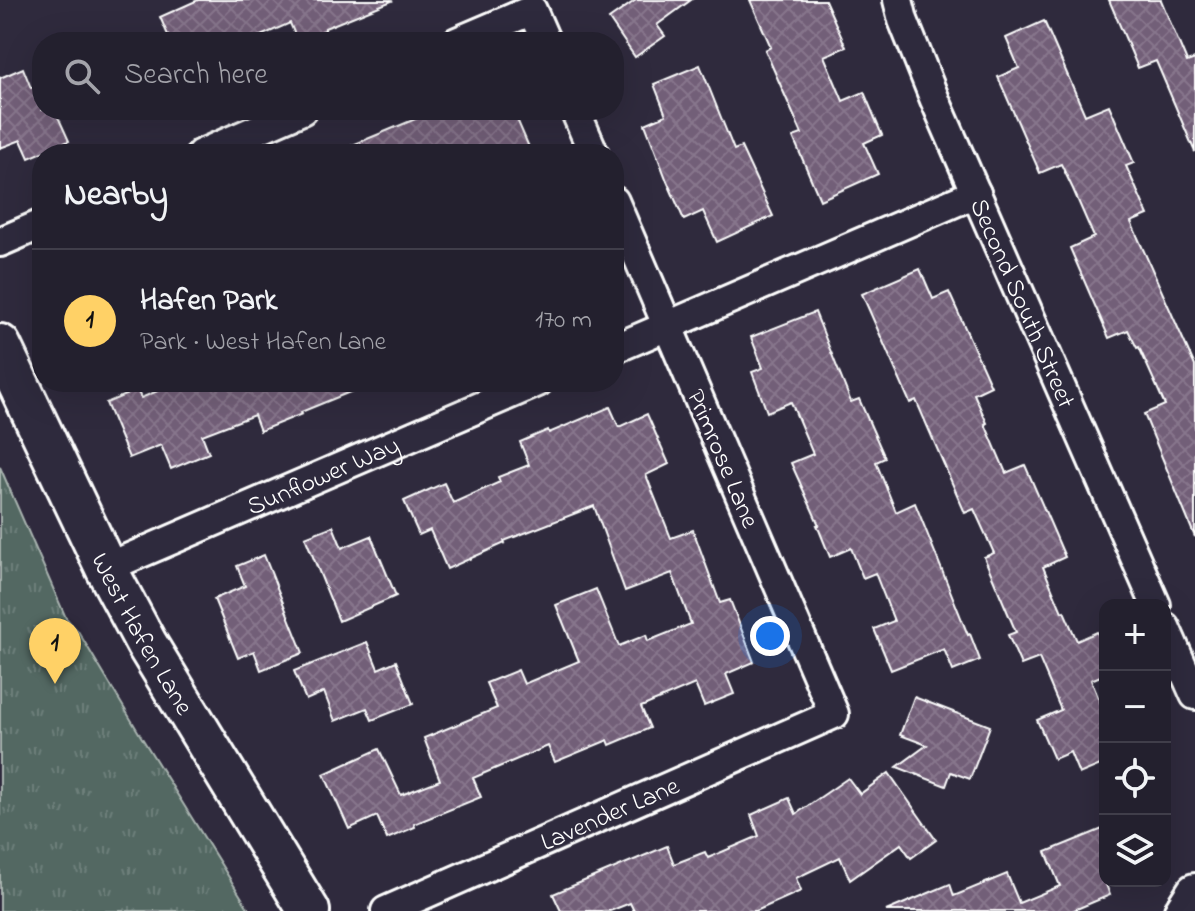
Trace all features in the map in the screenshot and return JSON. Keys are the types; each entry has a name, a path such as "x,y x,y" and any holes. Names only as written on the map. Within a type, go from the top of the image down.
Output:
{"main road":[{"name":"West Hafen Lane","path":"0,345 106,568 146,643 309,911"}],"street":[{"name":"Second South Street","path":"898,0 903,20 976,193 1153,599"},
{"path":"480,32 532,10 542,32"},
{"path":"224,144 279,120"},
{"path":"579,120 590,144"},
{"path":"624,345 976,193"},
{"name":"Primrose Lane","path":"624,225 834,714"},
{"path":"0,242 32,228"},
{"name":"Sunflower Way","path":"106,568 515,392"},
{"path":"1171,641 1195,695"},
{"name":"Lavender Lane","path":"386,911 834,714"},
{"path":"1183,911 1195,892"}],"green space":[{"path":"0,467 66,618 78,631 250,911 0,911"}],"building":[{"path":"198,0 392,1 320,32 294,32 290,23 270,32 167,32 160,17"},
{"path":"636,0 691,0 657,25 665,36 635,57 624,41 624,32 618,32 609,19"},
{"path":"750,0 825,0 846,47 824,56 843,101 864,92 882,135 864,143 878,174 820,200 793,137 802,134 765,50 771,47"},
{"path":"1109,0 1161,0 1187,62 1195,59 1195,152 1156,61 1138,68"},
{"path":"1044,21 1085,115 1109,105 1134,163 1126,166 1148,215 1131,222 1195,366 1195,537 1144,414 1165,405 1128,330 1109,338 1070,248 1094,237 1061,164 1040,173 998,77 1019,68 1006,38"},
{"path":"700,65 734,150 741,147 773,216 717,242 703,211 684,220 645,124 666,115 654,84"},
{"path":"23,68 32,88 32,120 60,120 69,141 62,144 32,144 32,157 29,158 21,140 0,148 0,78"},
{"path":"413,120 517,120 528,144 355,144"},
{"path":"920,269 933,299 949,292 991,386 974,394 1006,473 1025,465 1065,557 1043,567 1062,612 1077,641 1097,632 1099,636 1099,677 1091,680 1099,699 1099,766 1079,774 1070,752 1054,759 1037,720 1061,710 1039,658 1021,665 1008,635 1016,632 984,557 994,553 974,509 965,513 916,400 910,403 862,294"},
{"path":"815,312 851,402 859,399 885,458 876,462 896,512 915,503 980,660 953,671 944,649 891,670 874,629 894,621 875,573 863,578 851,548 830,557 791,463 813,454 791,402 767,412 752,372 763,368 751,337"},
{"path":"132,392 138,392 141,398 155,392 350,392 260,431 254,415 202,435 209,453 171,469 161,445 129,458 106,403"},
{"path":"610,407 619,427 647,414 669,464 646,475 671,538 693,530 720,603 730,600 754,662 726,674 734,694 704,706 695,684 641,707 650,728 610,745 608,740 555,762 548,746 473,778 481,797 414,824 415,827 387,839 377,816 349,829 324,774 379,749 401,795 440,780 424,738 497,708 486,683 518,670 524,684 579,661 556,605 596,589 619,646 646,635 648,641 691,624 672,573 625,591 594,506 504,541 447,569 430,530 419,535 404,501 444,483 453,503 500,482 498,477 529,465 520,442"},
{"path":"333,526 342,548 371,536 396,596 339,621 305,537"},
{"path":"264,555 303,653 261,670 254,651 238,658 214,599 245,586 237,566"},
{"path":"367,642 378,669 396,661 413,704 372,720 367,708 335,721 324,692 306,700 294,671"},
{"path":"914,697 990,726 970,779 951,772 946,786 897,767 927,745 900,735"},
{"path":"889,773 936,840 911,858 901,844 850,880 840,857 796,878 801,891 756,911 634,911 630,903 610,911 561,911 553,894 667,846 674,864 705,852 708,858 759,836 751,815 789,798 796,814 848,778 860,794"},
{"path":"1099,830 1099,887 1107,887 1110,895 1072,911 886,911 950,884 954,896 1007,874 1019,903 1060,886 1046,852"}],"place":[{"name":"Hafen Park","path":"55,684"}]}
